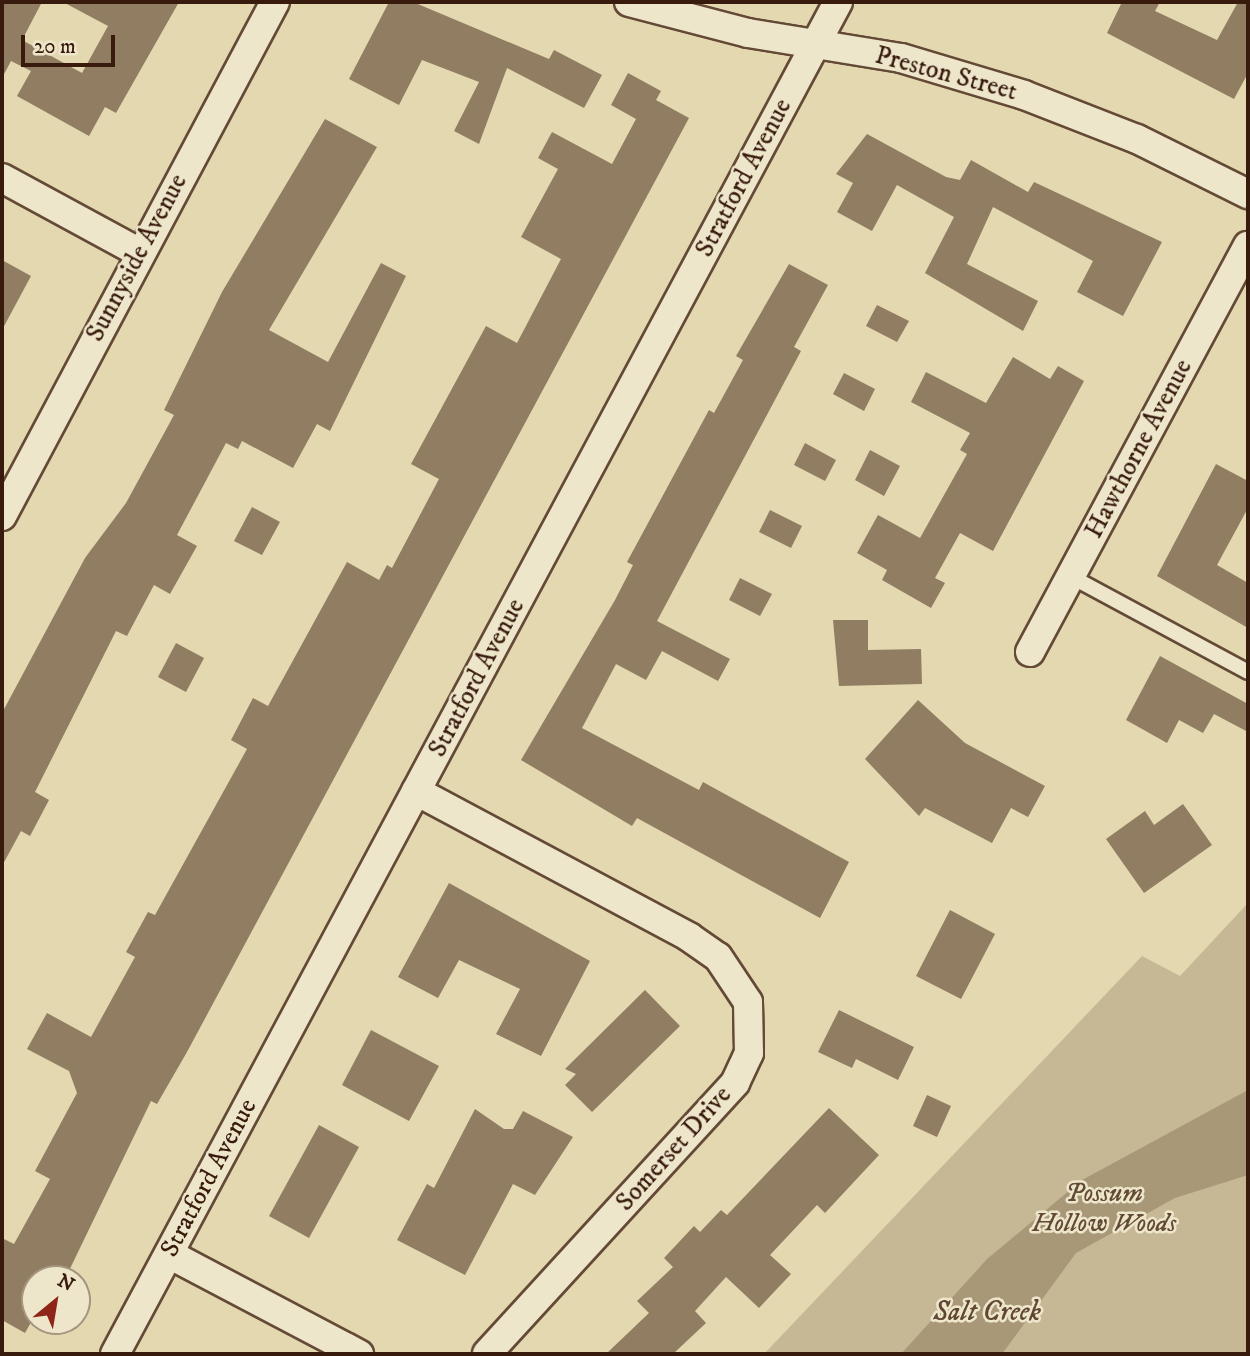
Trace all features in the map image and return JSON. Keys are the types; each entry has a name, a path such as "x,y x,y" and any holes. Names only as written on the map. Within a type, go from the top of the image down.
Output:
{"street":[{"name":"Sunnyside Avenue","path":"2,516 139,253 275,2"},
{"name":"Preston Street","path":"629,2 748,33 817,42 901,58 1024,95 1137,139 1248,194"},
{"name":"Stratford Avenue","path":"115,1354 838,2"},
{"path":"2,178 139,253"},
{"name":"Hawthorne Avenue","path":"1030,652 1248,246"},
{"name":"Somerset Drive","path":"416,792 689,937 718,957 747,1002 749,1053 735,1083 487,1354"},
{"path":"169,1254 359,1354"}],"lane":[{"path":"1070,576 1248,673"}],"green space":[{"name":"Possum Hollow Woods","path":"1248,903 1248,1354 764,1354 1142,956 1180,976"}],"water":[{"name":"Salt Creek","path":"1248,1090 1248,1175 1175,1198 1076,1253 1002,1354 901,1354 987,1259 1082,1180"}],"building":[{"path":"2,2 42,2 22,40 82,73 108,26 63,2 179,2 116,113 105,107 89,136 17,96 31,71 11,61 2,78"},
{"path":"389,2 413,2 549,59 554,50 602,75 584,108 507,68 479,144 454,131 479,82 422,60 399,105 349,79"},
{"path":"1122,2 1160,2 1155,11 1217,40 1238,2 1248,2 1248,73 1234,99 1107,33"},
{"path":"628,73 661,91 656,100 689,118 187,1052 157,1104 151,1101 72,1265 21,1265 21,1331 2,1320 2,1238 14,1244 50,1179 35,1171 77,1093 69,1071 27,1049 47,1013 91,1037 135,957 126,952 148,912 155,915 247,749 231,740 253,698 268,706 347,562 379,580 387,565 392,568 439,479 411,464 486,326 517,343 561,259 521,237 558,169 538,158 552,132 612,164 636,119 611,105"},
{"path":"325,119 377,147 269,330 328,362 381,263 406,276 330,431 317,424 293,468 242,441 238,449 226,443 177,535 197,546 170,594 154,585 127,636 116,631 35,792 49,800 30,836 21,831 2,866 2,713 85,558 126,503 174,415 164,410 222,292"},
{"path":"867,134 946,177 960,180 971,160 1028,192 1034,182 1162,242 1123,316 1077,292 1093,261 993,207 967,264 1038,301 1023,331 925,273 954,217 897,185 872,231 837,212 853,183 836,174"},
{"path":"2,260 31,276 2,330"},
{"path":"789,264 828,285 794,347 801,351 657,621 730,659 718,681 662,651 646,680 616,664 582,728 699,790 703,782 849,862 820,918 637,818 632,826 521,760 615,600 633,565 627,562 709,410 714,413 743,360 736,356"},
{"path":"877,305 909,321 897,342 866,326"},
{"path":"1013,357 1050,379 1058,366 1084,381 993,551 960,533 935,578 945,583 931,608 882,580 887,570 857,553 878,515 920,538 967,454 960,450 970,433 911,402 926,372 986,403"},
{"path":"844,373 875,389 864,411 833,394"},
{"path":"805,443 836,460 825,481 794,465"},
{"path":"870,450 900,466 884,496 855,480"},
{"path":"1216,464 1248,481 1248,508 1217,565 1248,583 1248,628 1157,576"},
{"path":"252,507 280,522 262,555 234,541"},
{"path":"770,510 802,526 791,548 759,532"},
{"path":"740,578 772,594 760,616 729,600"},
{"path":"833,620 868,620 868,650 921,649 922,684 839,686"},
{"path":"176,643 204,658 186,692 158,677"},
{"path":"1160,656 1248,704 1248,732 1214,714 1203,733 1179,720 1167,743 1126,720"},
{"path":"918,700 965,743 1045,786 1028,817 1011,808 992,843 925,808 919,816 865,759"},
{"path":"1183,804 1212,845 1144,893 1106,839 1145,811 1154,825"},
{"path":"449,883 590,961 541,1056 496,1034 520,989 459,960 438,998 398,977"},
{"path":"950,910 995,934 961,999 916,976"},
{"path":"645,990 680,1026 592,1112 565,1085 576,1074 565,1069"},
{"path":"839,1010 914,1047 898,1080 856,1059 852,1068 818,1052"},
{"path":"371,1030 439,1066 409,1121 342,1085"},
{"path":"927,1095 951,1106 937,1137 913,1126"},
{"path":"829,1108 879,1155 825,1213 817,1205 770,1255 791,1274 759,1308 726,1277 695,1311 706,1323 673,1354 606,1354 649,1313 637,1301 673,1267 664,1258 694,1226 700,1232 721,1210 727,1215"},
{"path":"475,1109 504,1129 513,1129 523,1111 573,1137 535,1195 513,1184 465,1275 397,1240 427,1184 434,1188"},
{"path":"319,1125 359,1147 309,1238 269,1216"}]}
